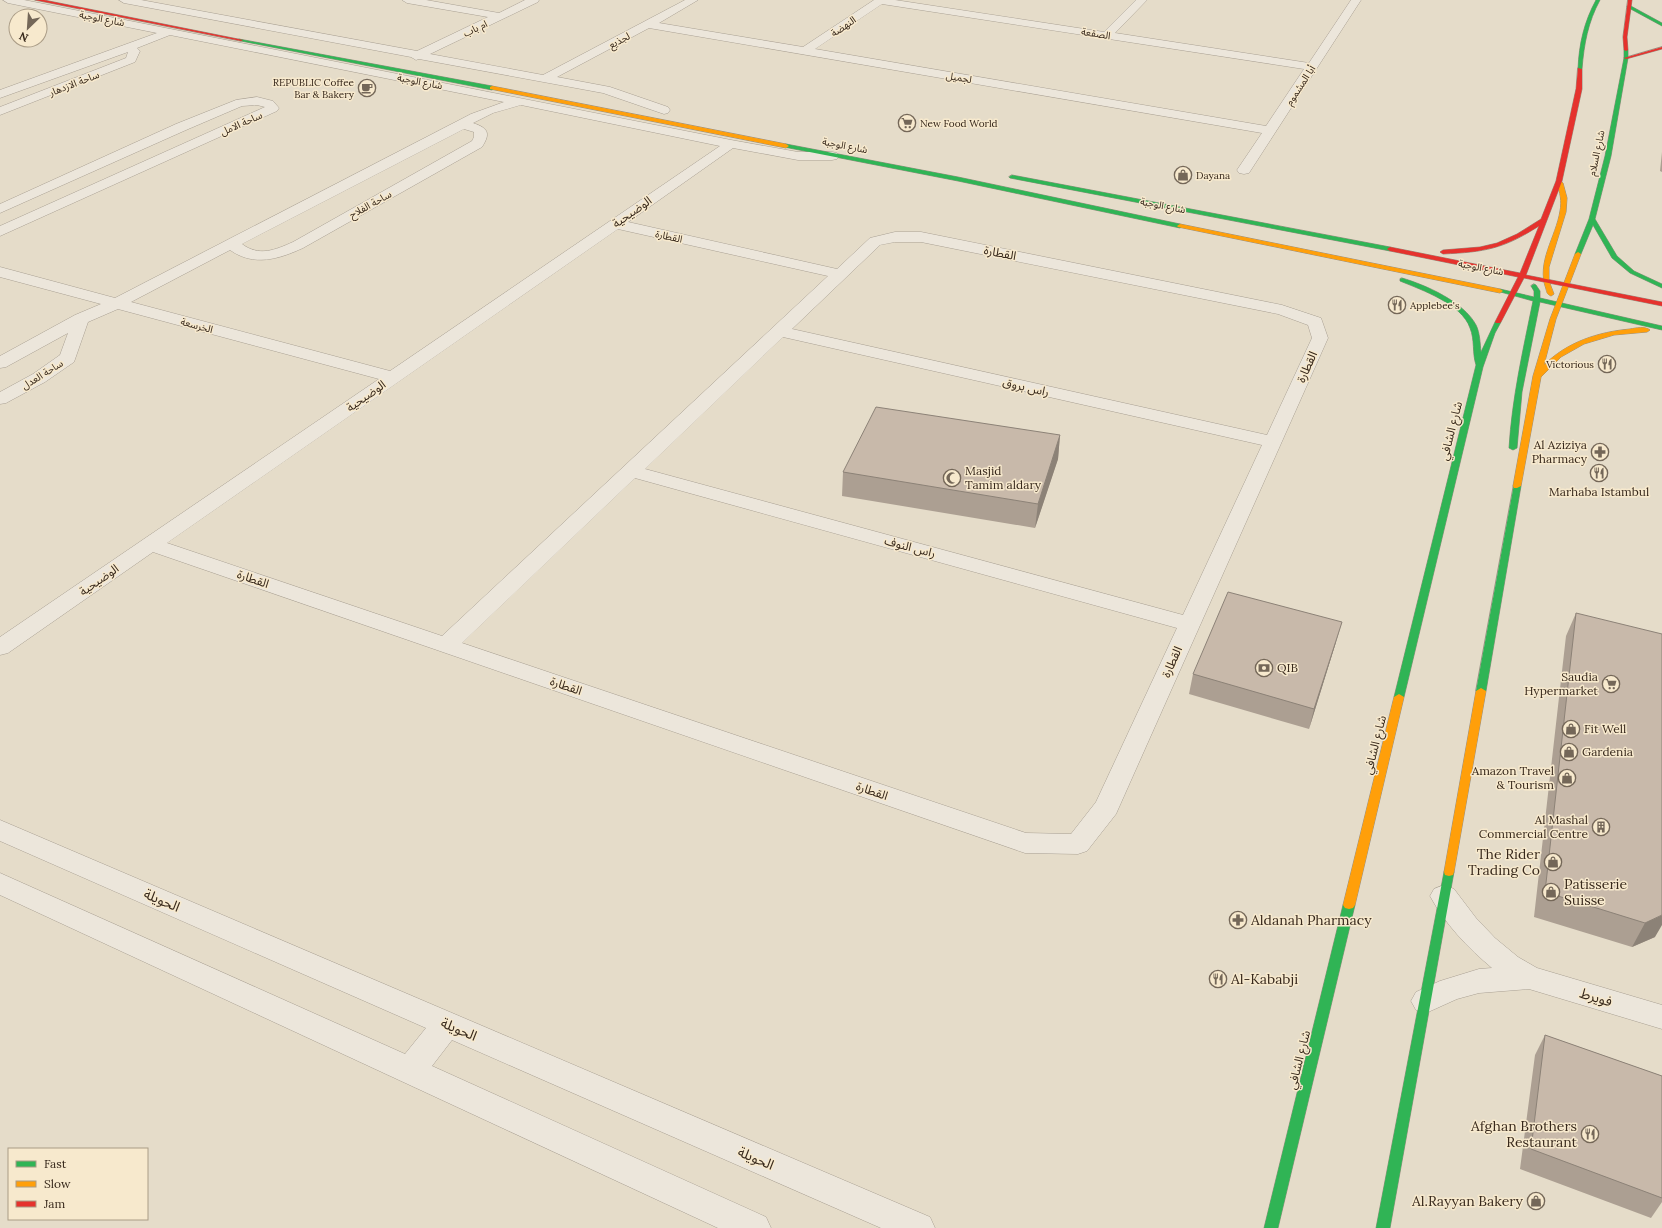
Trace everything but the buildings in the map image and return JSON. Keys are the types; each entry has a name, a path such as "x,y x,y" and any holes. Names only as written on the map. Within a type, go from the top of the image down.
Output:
{"main road":[{"name":"شارع الوجبة","path":"37,0 832,156 958,179 1074,205 1340,258 1563,298 1662,328"},
{"name":"شارع الوجبة","path":"84,0 668,111"},
{"path":"1519,478 1513,456 1514,418 1518,384 1536,294 1531,281 1522,276 1559,180 1579,89 1583,36 1591,11 1598,0"},
{"path":"1629,3 1662,25"},
{"name":"شارع السلام","path":"1563,298 1566,285 1592,219 1608,156 1626,58 1625,37 1629,3"},
{"path":"1626,58 1662,48"},
{"name":"شارع الوجبة","path":"1004,175 1372,245 1522,276 1549,288"},
{"path":"958,179 1068,197 1515,290"},
{"path":"1383,1228 1426,1001 1538,376 1553,319 1563,298 1549,288 1546,266 1561,224 1565,206 1559,180"},
{"path":"1592,219 1614,257 1632,272 1662,286"},
{"path":"1372,245 1433,252 1464,251 1487,248 1514,239 1544,220"},
{"path":"1340,258 1411,283 1449,302 1470,319 1476,338 1479,366"},
{"name":"شارع الشافي","path":"1271,1228 1479,366 1492,333 1522,276"},
{"path":"1536,294 1549,288 1566,285 1662,304"},
{"path":"1582,298 1662,314"},
{"path":"1538,376 1563,352 1604,336 1638,329 1662,332"}],"street":[{"name":"شارع الوجبة","path":"8,0 171,31 731,144 798,156 832,156"},
{"name":"شارع الوجبة","path":"124,0 416,56 606,90 668,111"},
{"path":"407,0 499,16"},
{"name":"ام باب","path":"416,56 534,0"},
{"name":"لجذيع","path":"544,79 693,0"},
{"name":"الصقعة","path":"881,0 1312,67"},
{"name":"النهضة","path":"805,51 881,0"},
{"path":"1107,35 1142,0"},
{"name":"أبا المشموم","path":"1244,170 1356,0"},
{"name":"لجميل","path":"648,24 1271,131"},
{"name":"ساحة الازدهار","path":"0,94 171,31"},
{"name":"ساحة الازدهار","path":"0,112 131,60 134,51 128,46"},
{"path":"480,113 488,104 492,95"},
{"name":"ساحة الامل","path":"0,209 181,127 240,103 257,101 269,104 273,108 1,231"},
{"path":"0,362 81,319 117,303 463,124 480,113 500,106 525,102"},
{"name":"ساحة الفلاح","path":"231,244 242,254 261,257 278,255 298,245 477,144 481,137 480,130 463,124"},
{"name":"الوضيحية","path":"0,648 731,144"},
{"name":"القطارة","path":"616,224 840,274"},
{"name":"القطارة","path":"150,544 1025,843 1078,844 1107,807 1320,338 1314,322 1282,310 921,237 895,237 875,241 446,645"},
{"name":"الخرسعة","path":"0,272 393,377"},
{"name":"ساحة العدل","path":"0,399 39,378 68,358 81,319"},
{"name":"راس بروق","path":"779,331 1273,442"},
{"name":"راس النوف","path":"631,471 1189,624"},
{"name":"الحويلة","path":"0,830 918,1228"},
{"path":"0,883 754,1228"},
{"name":"فويرط","path":"1444,896 1466,926 1484,946 1508,965 1529,977 1662,1017"},
{"name":"فويرط","path":"1426,1001 1450,989 1479,981 1529,977"},
{"path":"410,1071 447,1024"}],"traffic: fast":[{"path":"1580,69 1584,33 1598,0"},
{"path":"1629,6 1662,25"},
{"path":"241,40 492,88"},
{"path":"1578,254 1592,219 1608,156 1626,58 1626,50"},
{"path":"786,146 958,179 1180,226"},
{"path":"1012,177 1390,249"},
{"path":"1592,219 1614,257 1632,272 1662,286"},
{"path":"1402,280 1441,297 1460,309 1467,316 1475,333 1479,364"},
{"path":"1513,448 1518,392 1537,299 1537,291 1534,286"},
{"path":"1500,291 1662,328"},
{"path":"1399,697 1479,367 1492,333 1498,322"},
{"path":"1481,691 1517,486"},
{"path":"1383,1228 1449,872"},
{"path":"1271,1228 1349,905"}],"traffic: slow":[{"path":"492,88 786,146"},
{"path":"1551,294 1546,281 1546,267 1563,212 1564,198 1560,183"},
{"path":"1180,226 1500,291"},
{"path":"1517,486 1537,376 1553,319 1578,254"},
{"path":"1537,376 1559,355 1571,347 1614,333 1647,330"},
{"path":"1449,872 1481,691"},
{"path":"1349,905 1399,697"}],"traffic: jam":[{"path":"37,0 241,40"},
{"path":"1626,50 1625,37 1630,0"},
{"path":"1626,58 1662,48"},
{"path":"1498,322 1517,287 1528,262 1559,181 1579,89 1580,69"},
{"path":"1443,252 1468,251 1499,245 1544,220"},
{"path":"1390,249 1662,304"}],"place":[{"name":"REPUBLIC Coffee Bar & Bakery","path":"367,88"},
{"name":"New Food World","path":"907,123"},
{"name":"Dayana","path":"1183,175"},
{"name":"Applebee's","path":"1397,305"},
{"name":"Victorious","path":"1607,364"},
{"name":"Al Aziziya Pharmacy","path":"1600,452"},
{"name":"Marhaba Istambul","path":"1599,473"},
{"name":"Masjid Tamim aldary","path":"952,478"},
{"name":"QIB","path":"1264,668"},
{"name":"Saudia Hypermarket","path":"1611,684"},
{"name":"Fit Well","path":"1571,729"},
{"name":"Gardenia","path":"1569,752"},
{"name":"Amazon Travel & Tourism","path":"1567,778"},
{"name":"Al Mashal Commercial Centre","path":"1601,827"},
{"name":"The Rider Trading Co","path":"1553,862"},
{"name":"Patisserie Suisse","path":"1551,892"},
{"name":"Aldanah Pharmacy","path":"1238,920"},
{"name":"Al-Kababji","path":"1218,979"},
{"name":"Afghan Brothers Restaurant","path":"1590,1134"},
{"name":"Al.Rayyan Bakery","path":"1536,1201"}]}
